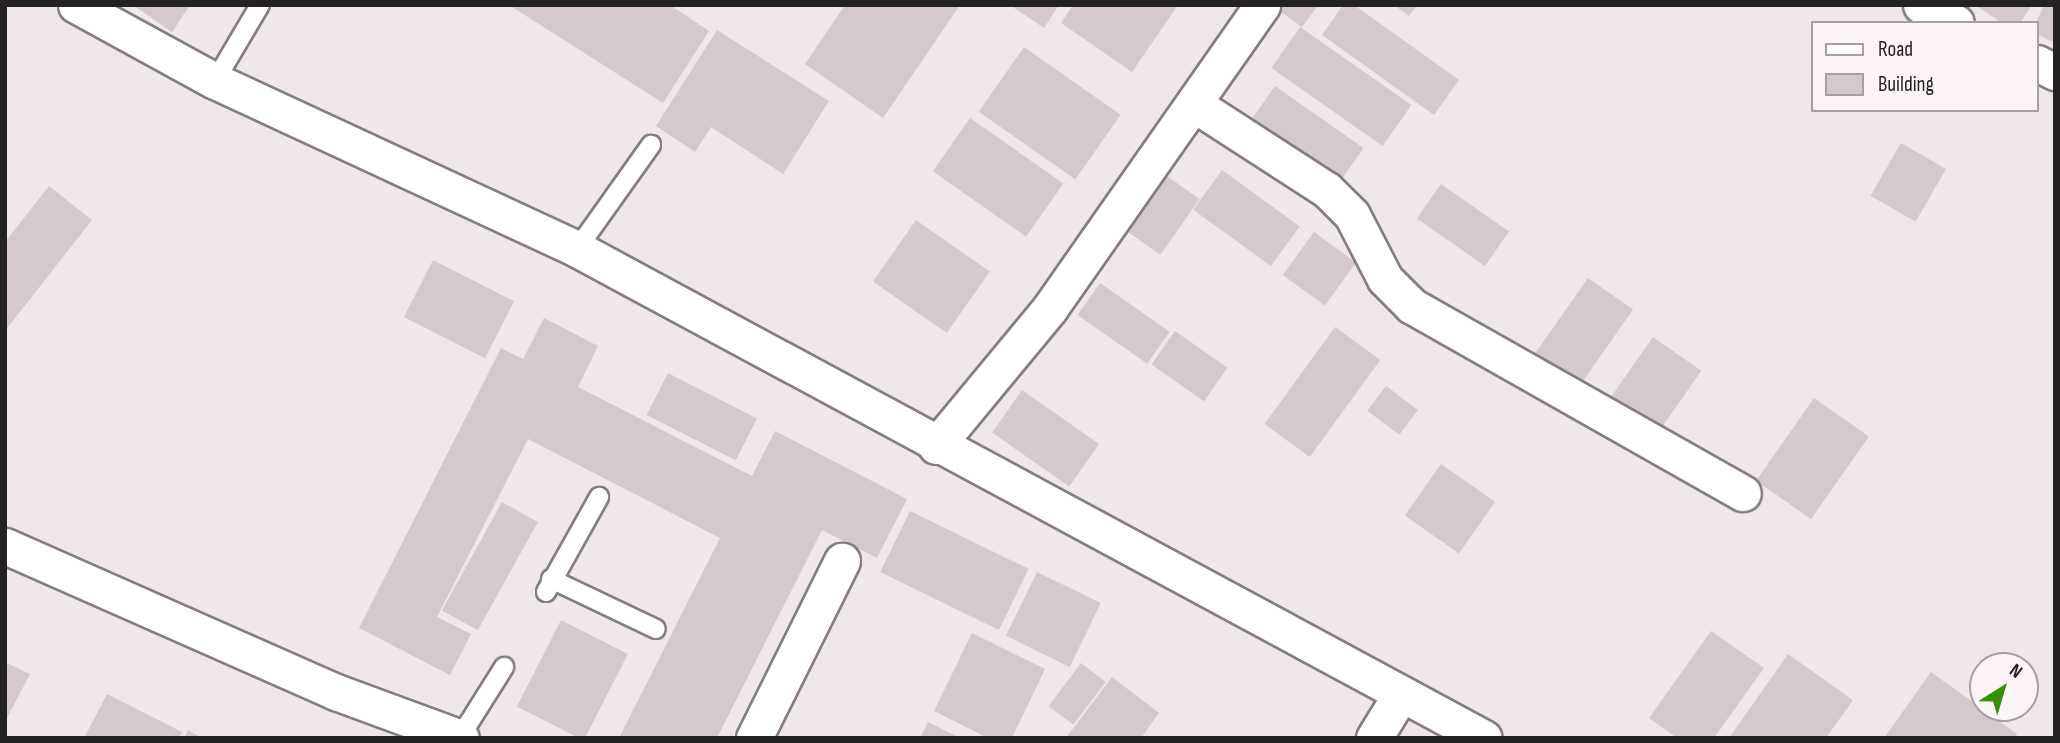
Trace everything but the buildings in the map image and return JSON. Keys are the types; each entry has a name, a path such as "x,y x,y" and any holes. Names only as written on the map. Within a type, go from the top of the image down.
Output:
{"street":[{"path":"76,5 215,81 577,249 936,446 1484,738"},
{"path":"936,446 1051,308 1262,5"},
{"path":"1921,5 1952,21"},
{"path":"2039,64 2055,72"},
{"path":"1194,104 1327,190 1352,215 1385,279 1412,306 1743,493"},
{"path":"5,546 336,692 461,738"},
{"path":"758,736 842,561"},
{"path":"1374,738 1401,695"}],"lane":[{"path":"215,81 260,5"},
{"path":"577,249 651,145"},
{"path":"599,497 548,585 656,629"},
{"path":"461,738 503,667"}]}
